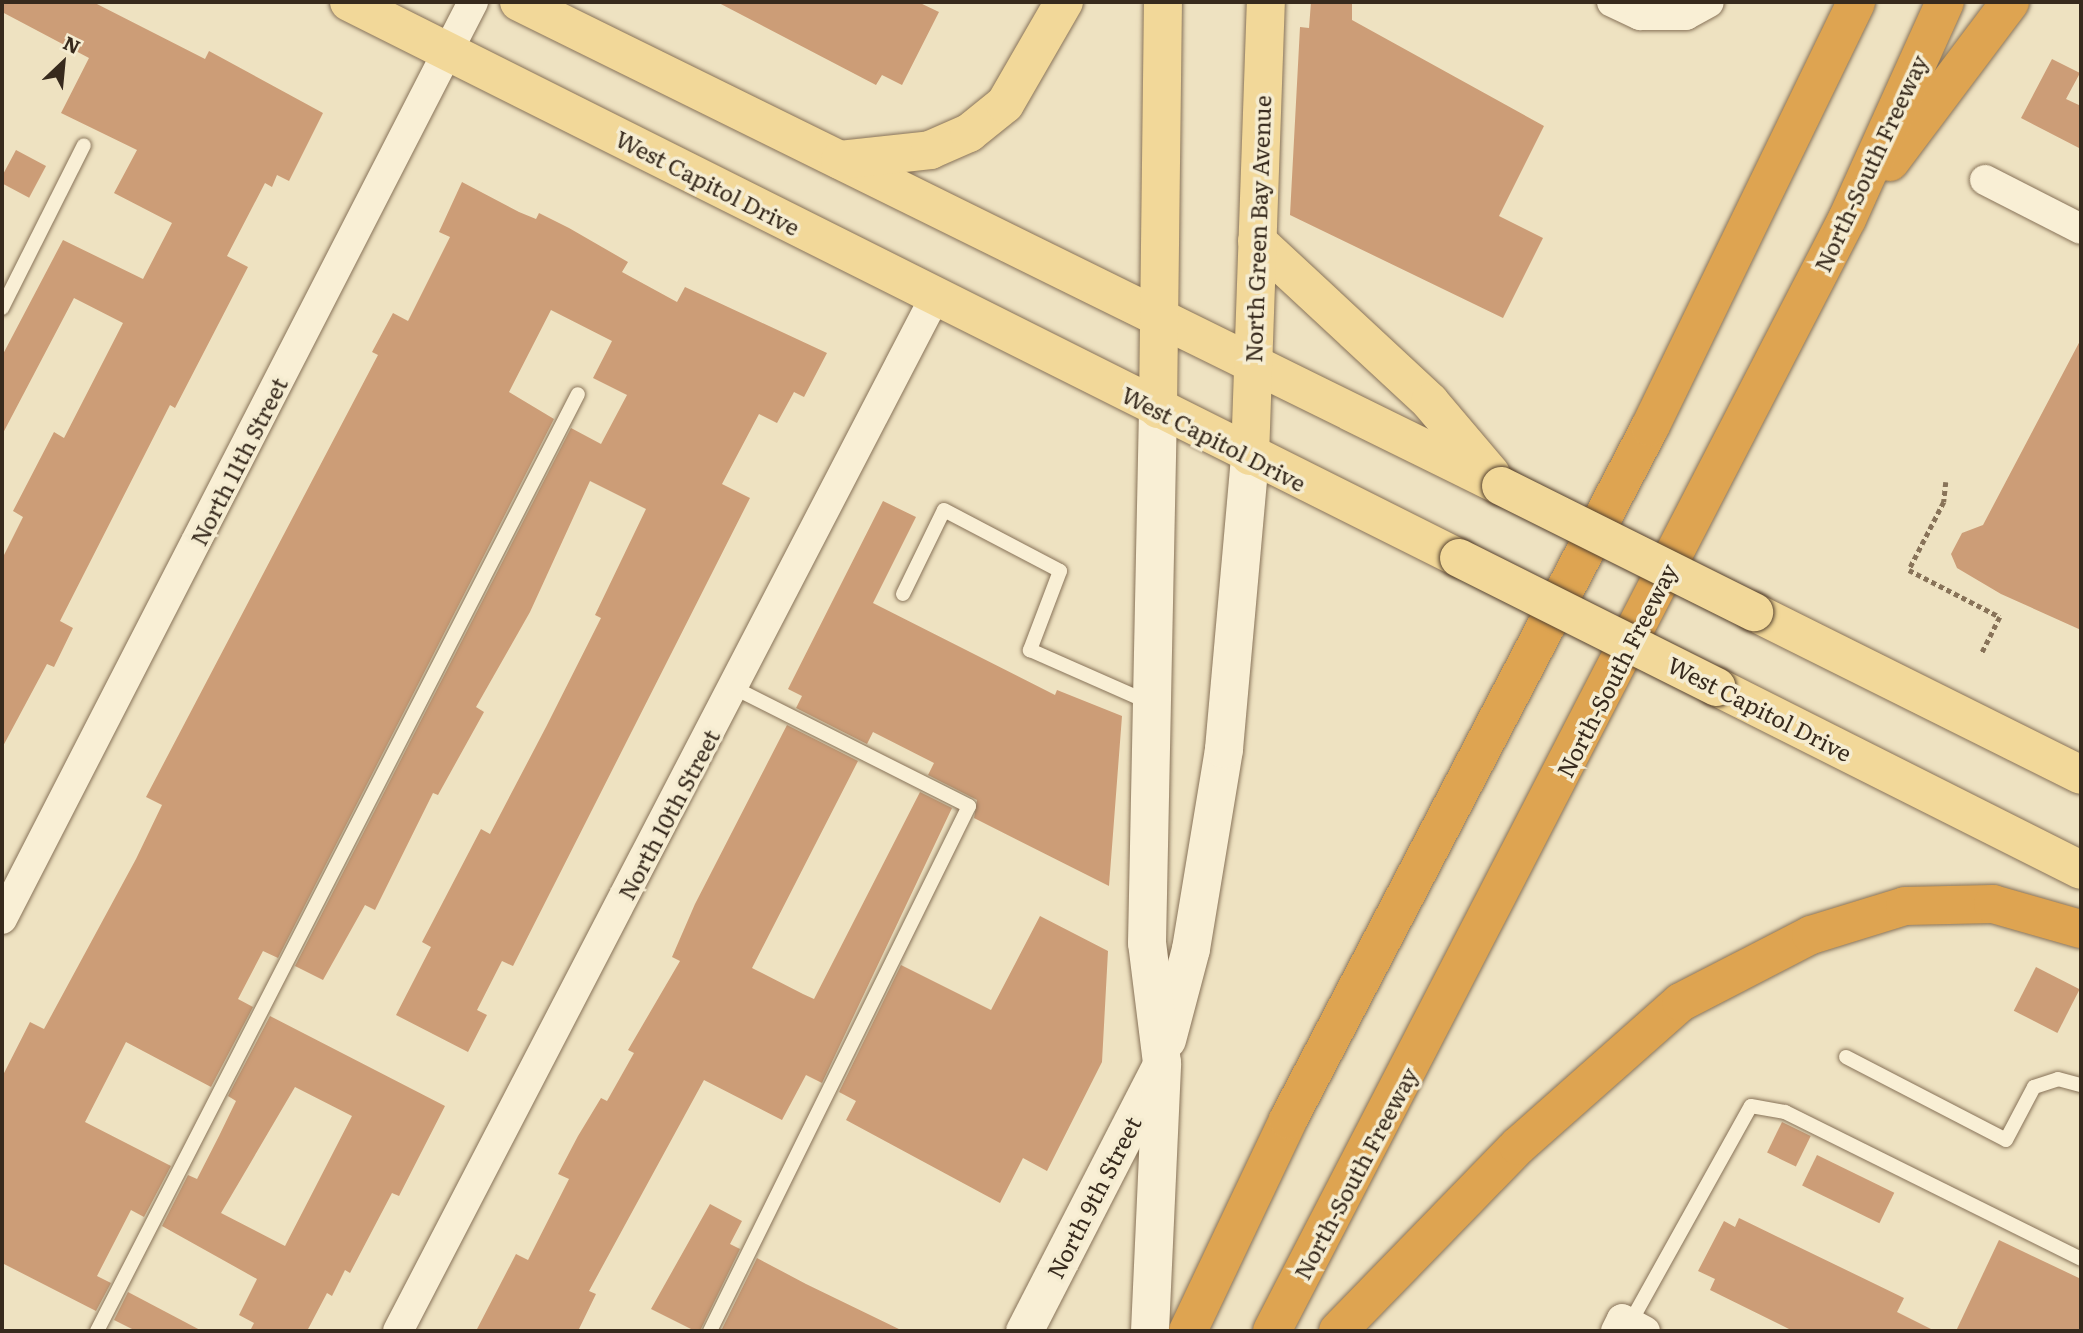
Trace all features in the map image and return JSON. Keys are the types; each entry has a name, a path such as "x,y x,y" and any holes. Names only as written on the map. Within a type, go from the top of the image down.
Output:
{"highway":[{"path":"1171,1331 1288,1120 1650,426 1856,2"},
{"name":"North-South Freeway","path":"1272,1331 1847,219 1945,2"},
{"path":"1847,219 2010,2"},
{"path":"1338,1331 1518,1146 1681,1002 1811,935 1906,906 1993,904 2081,929"},
{"path":"1188,1331 1288,1120"}],"main road":[{"name":"West Capitol Drive","path":"349,2 936,295 1158,410 2081,870"},
{"path":"519,2 2081,775"},
{"path":"840,160 930,150 969,133 1005,104 1064,2"},
{"path":"1150,1331 1162,1063 1147,943 1155,706 1158,410 1162,319 1163,2"},
{"name":"North Green Bay Avenue","path":"1250,456 1251,363 1266,2"},
{"path":"1257,241 1430,401 1501,486"},
{"path":"1162,1063 1191,949 1224,749 1250,456"}],"street":[{"name":"North 11th Street","path":"2,919 473,2"},
{"path":"1612,2 1640,15 1698,9"},
{"path":"1985,180 2081,229"},
{"name":"North 10th Street","path":"398,1331 936,295"},
{"name":"North 9th Street","path":"1024,1331 1162,1063"}],"lane":[{"path":"2,308 84,145"},
{"path":"97,1331 578,394"},
{"path":"903,594 944,510 1060,571 1030,650 1155,706"},
{"path":"710,1331 969,806 734,688"},
{"path":"1846,1057 2006,1140 2034,1087 2058,1079 2081,1085"},
{"path":"1630,1329 1751,1106 1785,1112 2081,1259"}],"path":[{"path":"1946,482 1944,502 1909,570 2000,617 1981,655"}],"building":[{"path":"2,2 93,2 205,59 209,51 323,113 289,181 277,175 272,187 265,183 227,256 248,267 175,408 170,405 60,621 73,628 54,667 47,664 2,748 2,559 23,517 13,511 54,432 64,438 123,323 74,298 2,435 2,356 63,240 143,279 172,223 114,193 137,150 61,113 89,58 2,12"},
{"path":"717,2 918,2 939,12 902,85 882,75 876,85"},
{"path":"1311,2 1352,2 1352,20 1544,126 1499,216 1543,238 1503,318 1290,215 1300,27 1309,28"},
{"path":"2052,59 2080,73 2066,99 2081,106 2081,149 2021,118"},
{"path":"16,150 46,166 29,198 2,183 2,176"},
{"path":"462,182 519,212 536,219 539,213 569,228 628,262 622,272 677,302 685,287 827,353 804,397 794,392 777,423 759,414 722,484 750,498 513,966 502,961 477,1010 487,1015 468,1052 396,1015 431,947 422,942 481,829 490,834 546,727 601,618 595,615 646,509 590,481 530,612 476,707 484,712 438,795 433,793 375,910 365,905 323,980 295,966 571,428 601,444 627,395 593,378 612,341 551,310 509,392 554,419 278,958 263,951 238,999 253,1007 211,1087 126,1042 85,1122 171,1166 144,1217 131,1210 97,1276 111,1283 96,1311 2,1263 2,1077 30,1022 44,1029 136,859 162,805 146,797 378,355 372,352 393,313 408,321 450,237 439,232"},
{"path":"2081,339 2081,630 2001,594 1957,568 1951,554 1962,533 1983,525"},
{"path":"883,501 916,517 873,603 1055,695 1057,690 1122,716 1109,886 974,818 977,800 928,775 934,763 873,732 867,744 796,708 802,696 788,689"},
{"path":"787,725 858,761 752,968 803,994 814,999 920,792 952,808 822,1083 806,1075 782,1120 704,1080 589,1291 596,1294 578,1331 476,1331 516,1254 528,1260 569,1179 558,1174 601,1098 607,1101 634,1053 628,1050 680,961 672,957 695,904"},
{"path":"1040,916 1108,951 1102,1062 1047,1171 1023,1158 1000,1203 846,1120 856,1101 839,1092 901,965 991,1010"},
{"path":"2036,967 2080,989 2057,1033 2014,1011"},
{"path":"270,1016 445,1106 399,1196 392,1193 350,1273 345,1270 332,1296 327,1293 307,1331 250,1331 254,1323 239,1315 257,1279 162,1226 188,1175 197,1179 219,1136 236,1101 228,1096","holes":["295,1087 352,1116 285,1246 221,1213"]},
{"path":"1782,1122 1811,1136 1796,1167 1767,1153"},
{"path":"1817,1155 1894,1193 1879,1223 1802,1186"},
{"path":"710,1204 742,1221 730,1244 740,1249 700,1331 695,1331 651,1309"},
{"path":"1739,1218 1904,1298 1897,1312 1935,1331 1793,1331 1710,1290 1715,1279 1698,1271 1724,1221 1735,1227"},
{"path":"1999,1240 2081,1279 2081,1331 1956,1331"},
{"path":"757,1258 806,1284 903,1331 721,1331"},
{"path":"128,1292 202,1331 136,1331 114,1320"}]}
